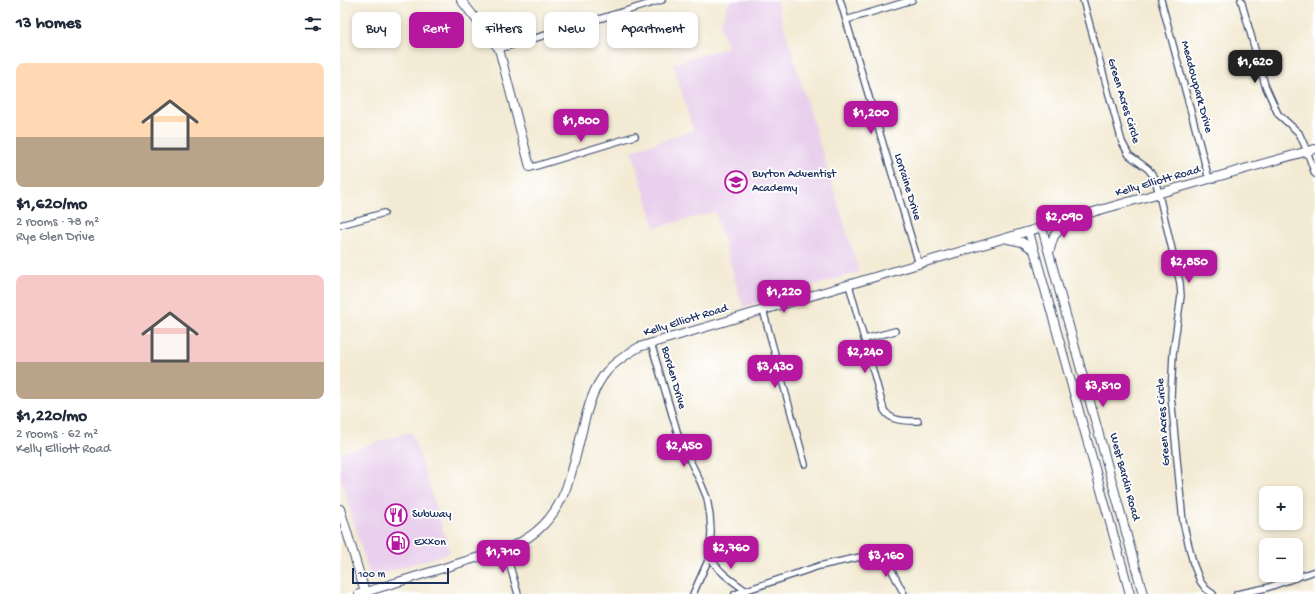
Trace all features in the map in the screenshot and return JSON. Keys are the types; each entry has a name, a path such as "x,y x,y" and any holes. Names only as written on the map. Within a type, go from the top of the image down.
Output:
{"street":[{"path":"460,0 499,49 532,167 635,136"},
{"path":"499,49 662,0"},
{"name":"Lorraine Drive","path":"840,0 919,264"},
{"path":"846,20 912,0"},
{"name":"Green Acres Circle","path":"1083,0 1122,142 1129,154 1148,168 1155,178 1180,283 1181,296 1173,354 1172,396 1183,522 1193,563 1200,581 1206,589 1213,594"},
{"name":"Meadowpark Drive","path":"1161,0 1209,179"},
{"path":"1241,0 1265,86 1278,114 1299,133 1311,150 1315,174"},
{"name":"Kelly Elliott Road","path":"363,593 505,550 532,536 556,512 570,476 588,405 600,380 622,357 639,347 1311,150"},
{"path":"340,225 384,213"},
{"path":"1049,253 1054,236 1069,220"},
{"name":"West Bardin Road","path":"1042,228 1143,594"},
{"name":"West Bardin Road","path":"1029,232 1130,594"},
{"path":"1005,239 1022,242 1034,250"},
{"path":"849,285 887,415 897,420 918,421"},
{"path":"763,310 805,464"},
{"path":"864,339 895,331"},
{"name":"Borden Drive","path":"652,343 679,438 707,498 711,531 710,556 692,594"},
{"path":"340,510 363,593"},
{"path":"505,550 518,594"},
{"path":"710,556 713,563 727,577 745,590"},
{"path":"735,594 819,566 853,557 865,556 890,567 904,594"},
{"path":"1237,594 1266,588 1315,571"}],"shaded area":[{"name":"Burton Adventist Academy","path":"730,0 776,0 859,272 743,307 715,212 655,228 632,151 693,130 673,64 728,47 720,25"},
{"path":"412,432 450,553 370,577 340,477 340,453"}],"place":[{"name":"Burton Adventist Academy","path":"736,182"},
{"name":"Subway","path":"396,515"},
{"name":"Exxon","path":"398,543"}]}
